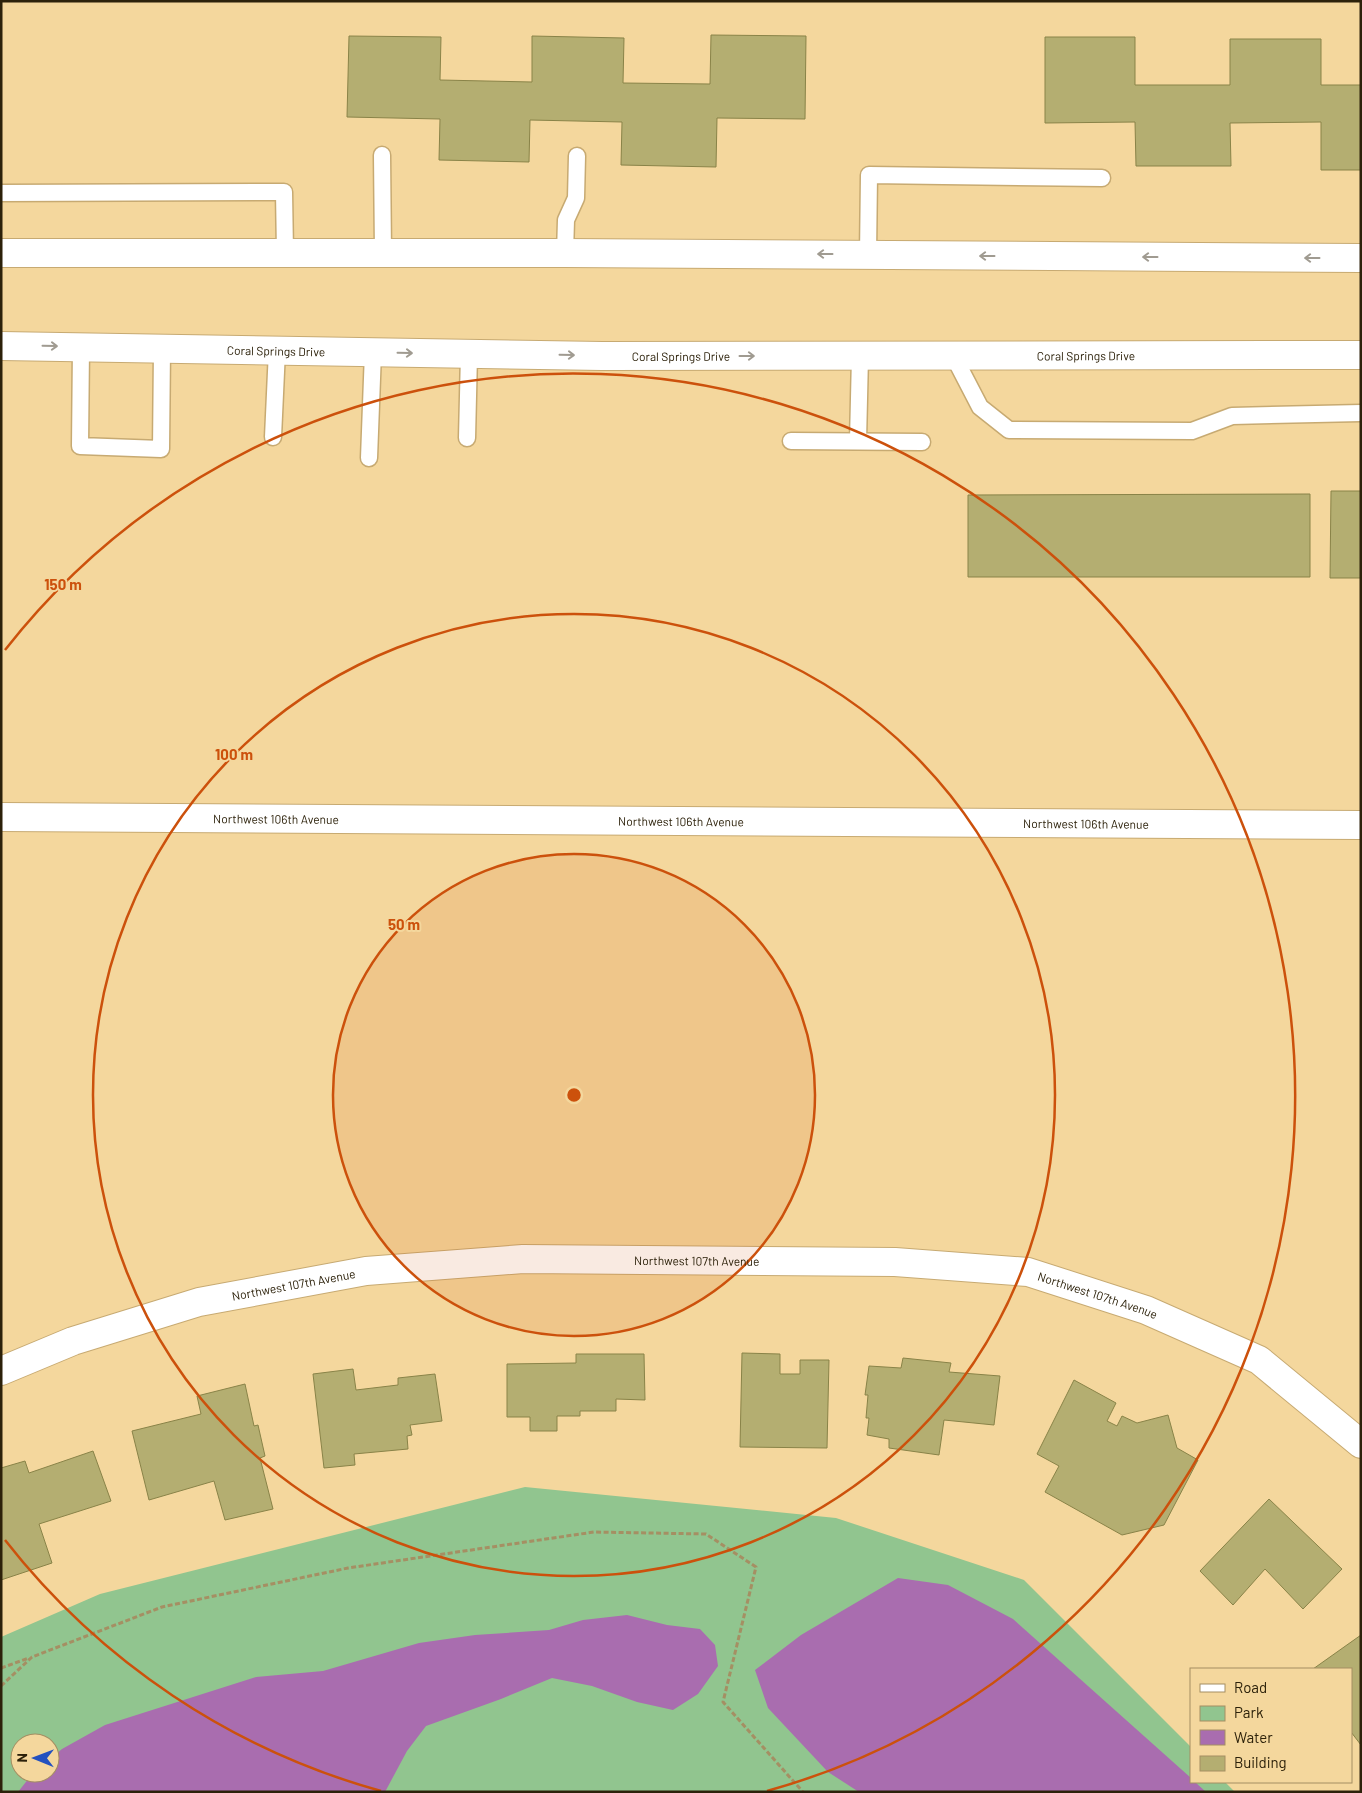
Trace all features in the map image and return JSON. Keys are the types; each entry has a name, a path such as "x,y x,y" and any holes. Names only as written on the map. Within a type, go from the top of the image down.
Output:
{"street":[{"path":"1,254 566,253 1361,258"},
{"name":"Coral Springs Drive","path":"1,346 469,354 860,356 1361,355"},
{"name":"Northwest 106th Avenue","path":"1,817 1361,825"},
{"name":"Northwest 107th Avenue","path":"1,1371 73,1341 199,1302 366,1271 523,1259 895,1262 1028,1272 1146,1310 1259,1360 1361,1444"}],"lane":[{"path":"382,155 382,253"},
{"path":"566,253 566,220 576,198 577,156"},
{"path":"868,255 869,176 1102,178"},
{"path":"1,194 284,192 285,253"},
{"path":"81,347 80,446 161,449 162,349"},
{"path":"273,437 277,350"},
{"path":"369,458 373,352"},
{"path":"467,438 469,354"},
{"path":"953,355 980,407 1009,430 1192,431 1232,416 1361,413"},
{"path":"858,441 860,356"},
{"path":"790,441 922,442"}],"path":[{"path":"1,1668 162,1607 348,1568 594,1532 706,1534 756,1567 723,1702 803,1792"},
{"path":"1,1686 32,1657"}],"green space":[{"path":"525,1487 836,1518 1024,1580 1190,1746 1190,1783 1226,1783 1235,1792 1,1792 1,1637 100,1594"}],"water":[{"path":"898,1578 948,1585 1013,1619 1190,1777 1190,1783 1196,1783 1206,1792 859,1792 828,1772 768,1708 755,1670 801,1635"},
{"path":"627,1615 667,1625 700,1629 715,1645 718,1666 698,1694 673,1710 637,1702 592,1686 552,1678 426,1726 407,1751 385,1792 18,1792 25,1783 60,1783 60,1751 105,1725 256,1677 323,1671 419,1643 475,1635 549,1630 583,1620"}],"building":[{"path":"711,35 806,36 805,119 717,118 716,167 621,165 622,122 530,120 529,162 439,160 440,119 347,117 349,36 441,37 440,80 532,82 532,36 624,38 623,83 710,84"},
{"path":"1045,37 1135,37 1135,85 1230,85 1230,39 1321,39 1321,85 1361,85 1361,170 1321,170 1321,122 1230,123 1231,166 1136,166 1135,122 1045,123"},
{"path":"1331,491 1361,491 1361,578 1330,578"},
{"path":"1310,494 1310,577 968,577 968,495"},
{"path":"742,1353 780,1354 780,1374 800,1374 800,1360 829,1360 827,1448 740,1447"},
{"path":"576,1354 644,1354 645,1400 616,1399 616,1411 580,1411 580,1416 557,1416 557,1431 530,1431 530,1417 507,1417 507,1364 576,1363"},
{"path":"903,1358 951,1363 949,1372 1000,1376 994,1425 944,1420 939,1455 889,1448 889,1439 867,1435 869,1418 866,1418 868,1395 865,1395 869,1366 901,1368"},
{"path":"353,1369 356,1390 398,1385 398,1378 435,1374 442,1421 410,1425 412,1435 407,1436 408,1449 354,1454 355,1465 324,1468 313,1374"},
{"path":"1074,1380 1116,1403 1107,1421 1117,1426 1122,1416 1137,1423 1168,1415 1177,1448 1198,1460 1164,1525 1122,1535 1045,1492 1059,1466 1037,1454"},
{"path":"245,1384 254,1426 258,1425 265,1456 260,1458 273,1509 225,1520 214,1481 149,1500 132,1431 201,1414 197,1396"},
{"path":"93,1451 111,1501 39,1524 52,1563 1,1580 1,1468 25,1461 29,1473"},
{"path":"1269,1499 1342,1569 1303,1609 1265,1569 1233,1605 1200,1571"},
{"path":"1361,1635 1361,1745 1352,1733 1352,1668 1314,1668"}]}
